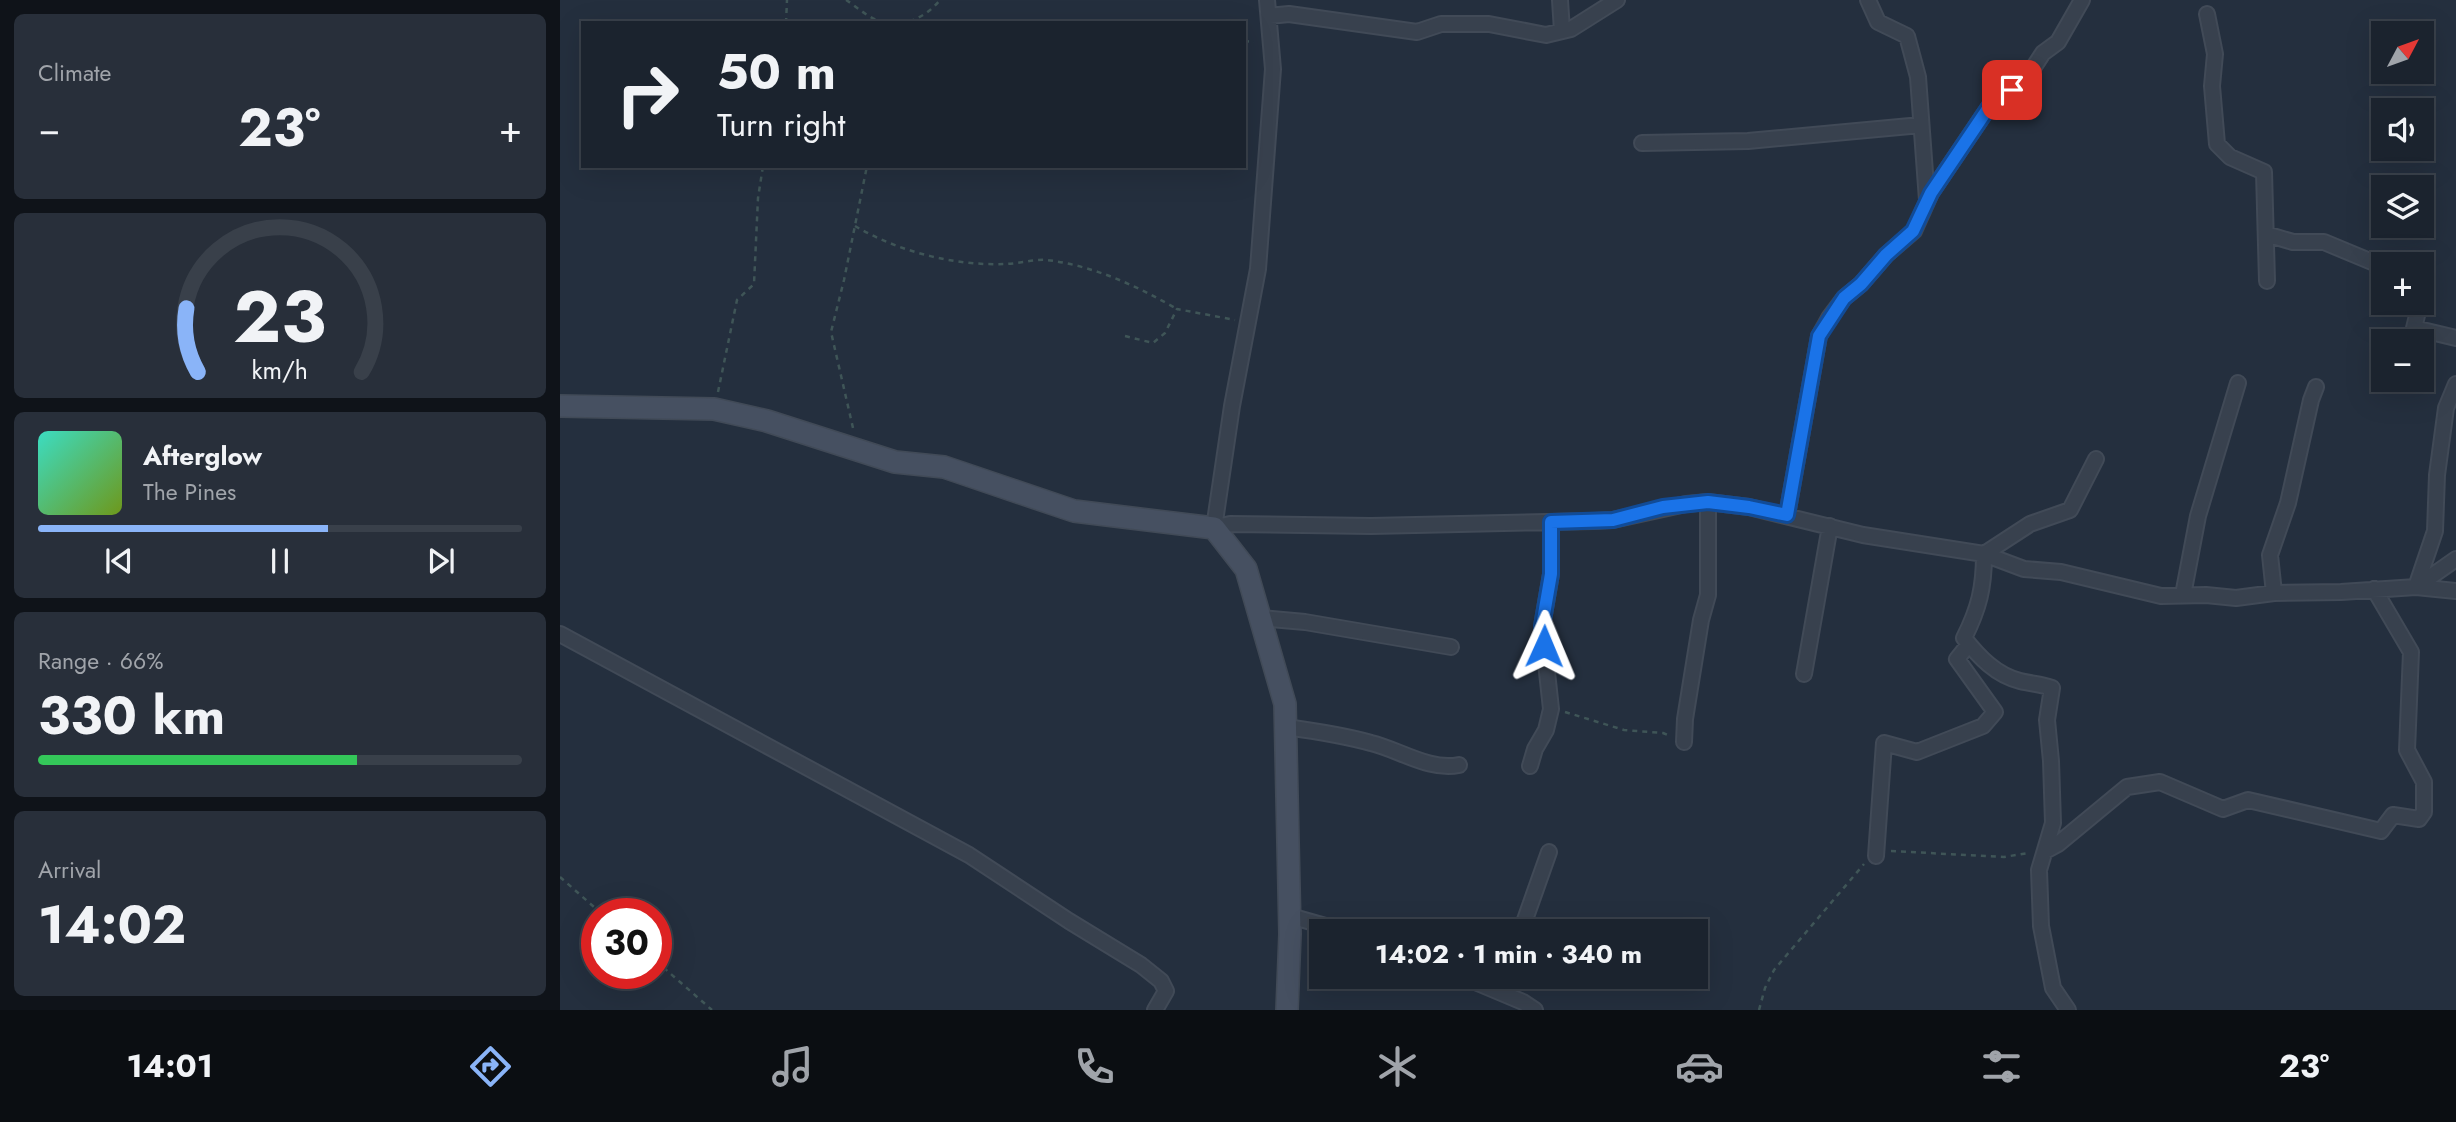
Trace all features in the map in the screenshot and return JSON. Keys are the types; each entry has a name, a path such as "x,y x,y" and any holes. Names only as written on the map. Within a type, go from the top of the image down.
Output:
{"street":[{"path":"1267,0 1273,69 1258,269 1232,406 1214,528 1246,569 1286,704 1290,916 1287,1010"},
{"path":"1560,0 1562,31"},
{"path":"1269,16 1289,14 1417,32 1441,24 1489,24 1546,35 1572,29 1617,0"},
{"path":"1866,0 1878,22 1907,36 1918,78 1927,200"},
{"path":"1787,515 1819,336 1844,298 1913,231 1927,200 1989,107 2024,82 2043,53 2058,42 2082,0"},
{"path":"2207,14 2215,54 2212,86 2217,144 2230,157 2264,172 2267,281"},
{"path":"1642,143 1748,141 1921,125"},
{"path":"2266,234 2293,242 2324,242 2371,262"},
{"path":"2417,315 2414,328 2456,338"},
{"path":"2183,596 2198,516 2238,383"},
{"path":"2416,587 2435,531 2437,475 2446,408 2456,384"},
{"path":"2274,593 2270,555 2288,503 2316,387"},
{"path":"560,406 715,409 767,421 895,462 944,467 1074,511 1214,528 1230,524 1371,526 1613,520 1663,507 1708,502 1787,515 1863,535 1984,554 2024,569 2062,572 2161,596 2236,598 2274,593 2416,587 2456,591"},
{"path":"1984,554 2030,524 2070,510 2096,460"},
{"path":"1684,742 1685,719 1701,620 1708,595 1708,502"},
{"path":"1530,766 1535,749 1546,730 1551,709 1542,626 1551,574 1551,522"},
{"path":"1804,674 1830,526"},
{"path":"1984,554 1984,580 1978,612 1964,638 1980,658 2000,673 2020,681 2039,683 2052,688 2047,720 2053,824 2039,870 2041,926 2053,988 2068,1010"},
{"path":"2416,587 2456,559"},
{"path":"2045,851 2058,844 2127,787 2160,782 2223,809 2248,800 2381,831 2393,814 2419,819 2424,812 2424,782 2407,750 2411,652 2374,589"},
{"path":"1260,618 1305,622 1451,647"},
{"path":"560,634 969,855 1069,921 1141,964 1161,981 1166,991 1155,1010"},
{"path":"1875,856 1885,743 1917,752 1983,726 1994,712 1957,659 1969,643"},
{"path":"1286,727 1325,732 1373,743 1417,760 1459,765"},
{"path":"1525,919 1549,852"},
{"path":"1290,916 1309,921"},
{"path":"1493,989 1535,1010"}],"path":[{"path":"786,21 787,0"},
{"path":"846,0 879,21"},
{"path":"914,21 930,12 940,0"},
{"path":"868,14 873,21"},
{"path":"715,409 737,300 754,284 758,198 764,168"},
{"path":"856,449 831,332 866,168"},
{"path":"855,226 912,252 974,263 1005,264 1043,260 1072,264 1109,274 1177,309 1248,322"},
{"path":"1125,336 1153,343 1165,333 1177,309"},
{"path":"1551,709 1623,730 1663,733 1684,742"},
{"path":"1759,1010 1765,988 1774,970 1867,860 1885,851 2004,856 2045,851"},
{"path":"560,877 584,898"},
{"path":"672,975 712,1010"}],"route":[{"path":"1544,646 1542,626 1551,574 1551,522 1613,520 1663,507 1708,502 1787,515 1819,336 1844,298 1913,231 1931,193 1989,107 2012,90"}]}
